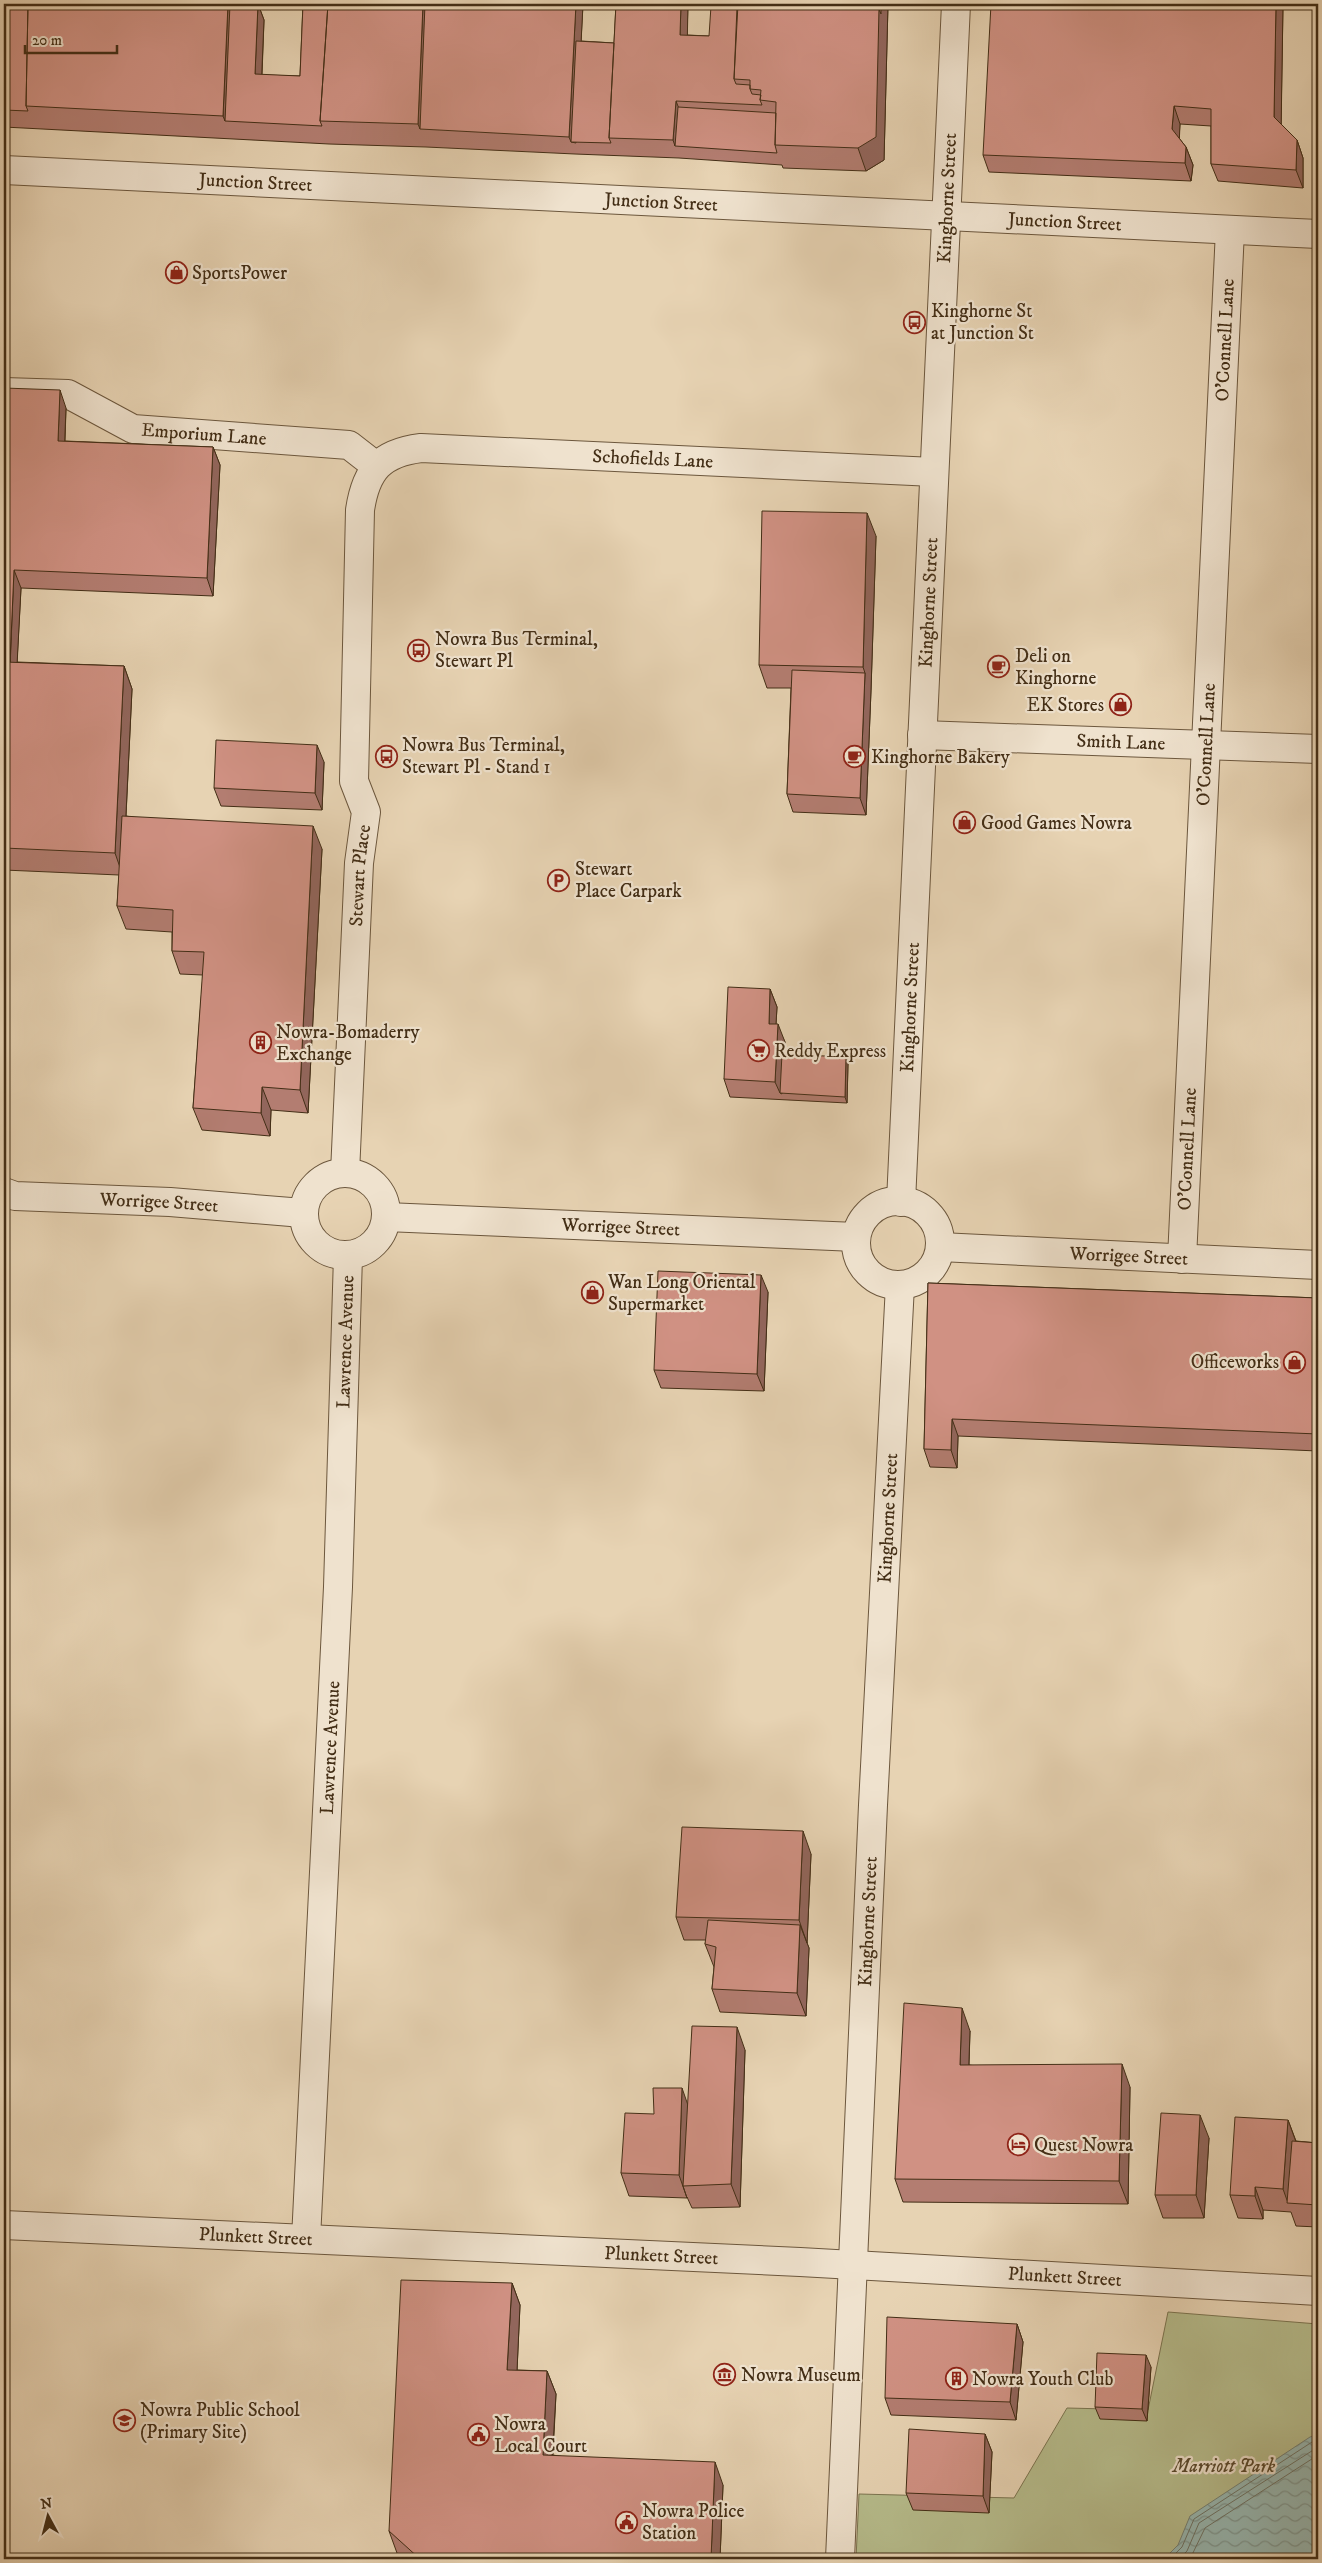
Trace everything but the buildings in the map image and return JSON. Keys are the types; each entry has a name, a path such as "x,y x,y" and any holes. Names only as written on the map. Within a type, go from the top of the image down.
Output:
{"street":[{"name":"Kinghorne Street","path":"901,1202 956,4"},
{"name":"Junction Street","path":"4,170 1318,234"},
{"name":"O'Connell Lane","path":"1182,1260 1230,230"},
{"name":"Emporium Lane","path":"4,392 68,394 133,429 349,445 376,466"},
{"name":"Schofields Lane","path":"376,466 398,453 422,448 934,472"},
{"name":"Stewart Place","path":"345,1173 359,863 366,812 354,781 360,510 364,487 376,466"},
{"name":"Smith Lane","path":"922,735 1318,749"},
{"path":"345,1173 366,1179 375,1186 384,1200 386,1217 378,1239 360,1253 348,1256 334,1255 322,1249 311,1239 305,1227 303,1212 312,1189 321,1180 345,1173"},
{"name":"Worrigee Street","path":"8,1196 170,1202 303,1212"},
{"path":"888,1202 901,1202 922,1209 930,1216 937,1230 940,1247 937,1259 926,1273 911,1282 900,1285 876,1278 866,1271 860,1260 856,1236 860,1225 872,1210 888,1202"},
{"name":"Worrigee Street","path":"386,1217 856,1236"},
{"name":"Worrigee Street","path":"940,1247 1318,1266"},
{"name":"Lawrence Avenue","path":"306,2239 338,1587 348,1256"},
{"name":"Kinghorne Street","path":"840,2559 852,2265 900,1285"},
{"name":"Plunkett Street","path":"4,2225 852,2265 1318,2291"}],"green space":[{"name":"Marriott Park","path":"1168,2312 1318,2324 1318,2559 856,2559 859,2494 1014,2498 1067,2408 1148,2410"}],"water":[{"path":"1318,2435 1318,2559 1160,2559 1165,2558 1178,2545 1190,2516 1310,2437"}],"place":[{"name":"SportsPower","path":"176,273"},
{"name":"Kinghorne St at Junction St","path":"915,322"},
{"name":"Nowra Bus Terminal, Stewart Pl","path":"419,650"},
{"name":"Deli on Kinghorne","path":"999,667"},
{"name":"EK Stores","path":"1120,705"},
{"name":"Nowra Bus Terminal, Stewart Pl - Stand 1","path":"386,756"},
{"name":"Kinghorne Bakery","path":"855,757"},
{"name":"Good Games Nowra","path":"965,823"},
{"name":"Stewart Place Carpark","path":"559,880"},
{"name":"Nowra-Bomaderry Exchange","path":"260,1043"},
{"name":"Reddy Express","path":"758,1051"},
{"name":"Wan Long Oriental Supermarket","path":"592,1293"},
{"name":"Officeworks","path":"1295,1362"},
{"name":"Quest Nowra","path":"1018,2145"},
{"name":"Nowra Museum","path":"725,2375"},
{"name":"Nowra Youth Club","path":"956,2379"},
{"name":"Nowra Public School (Primary Site)","path":"124,2421"},
{"name":"Nowra Local Court","path":"478,2435"},
{"name":"Nowra Police Station","path":"626,2522"}]}
